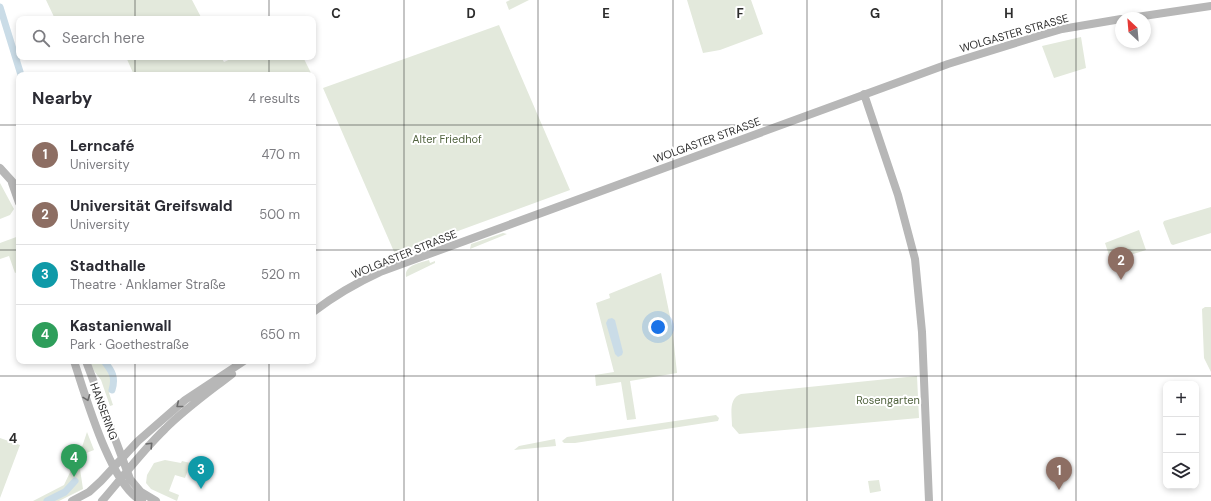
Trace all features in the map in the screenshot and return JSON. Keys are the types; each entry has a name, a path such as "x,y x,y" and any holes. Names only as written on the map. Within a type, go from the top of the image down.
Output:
{"main road":[{"path":"1151,15 1211,6"},
{"name":"WOLGASTER STRASSE","path":"316,310 354,285 380,272 864,94 948,64 1035,36 1062,29 1115,20"},
{"path":"864,94 898,195 915,259 922,332 928,501"},
{"path":"0,168 16,186"},
{"path":"12,182 16,194"},
{"name":"HANSERING","path":"75,364 113,468 130,494 142,501"},
{"name":"HANSERING","path":"87,364 127,471 135,486 156,501"},
{"path":"72,501 89,492 163,418 185,400 239,364"},
{"path":"102,501 127,471 186,409 244,364"}],"green space":[{"path":"46,0 192,0 200,16 54,16"},
{"path":"510,0 529,0 509,10 506,2"},
{"path":"687,0 751,0 763,34 720,50 703,53"},
{"name":"Alter Friedhof","path":"499,25 570,190 395,254 323,88"},
{"path":"1081,37 1086,68 1054,78 1042,46"},
{"path":"127,60 223,60 224,62 228,60 304,60 310,72 133,72"},
{"path":"0,183 14,209 10,215 0,219"},
{"path":"1211,207 1211,233 1173,245 1171,244 1163,223 1164,221"},
{"path":"1139,230 1146,250 1111,261 1105,243"},
{"path":"503,233 507,234 470,249 471,244"},
{"path":"16,237 16,272 9,256 0,259 0,243"},
{"path":"429,260 430,263 435,261 435,263 406,277 407,270 410,267"},
{"path":"661,273 672,326 677,373 630,381 636,419 627,420 621,382 596,386 595,375 614,372 596,303 610,298 609,294"},
{"path":"1205,307 1211,307 1211,372 1204,358 1202,309"},
{"path":"91,364 105,364 112,378 109,393 113,405 110,406 101,380 94,371"},
{"name":"Rosengarten","path":"917,376 919,418 739,434 732,426 732,403 737,396 741,394"},
{"path":"716,415 719,418 718,421 575,443 564,443 562,441 567,437"},
{"path":"87,432 94,450 79,456"},
{"path":"0,438 20,445 0,498"},
{"path":"555,439 556,446 514,450 519,446"},
{"path":"165,460 181,463 182,461 198,465 195,472 188,470 185,478 175,475 169,491 179,495 177,501 151,489 146,483 147,475 154,463"},
{"path":"73,466 80,469 83,489 59,501 33,501 64,485"},
{"path":"879,480 881,491 870,493 868,481"}],"water":[{"path":"612,318 615,320 623,352 622,355 618,357 615,354 606,323 608,319"}],"waterway":[{"path":"0,7 16,59"},
{"path":"16,60 20,72"},
{"path":"106,364 114,381 112,390"},
{"path":"47,501 65,492 75,481"}],"place":[{"name":"Universität Greifswald","path":"1121,280"},
{"name":"Kastanienwall","path":"74,477"},
{"name":"Stadthalle","path":"201,489"},
{"name":"Lerncafé","path":"1059,490"}]}
